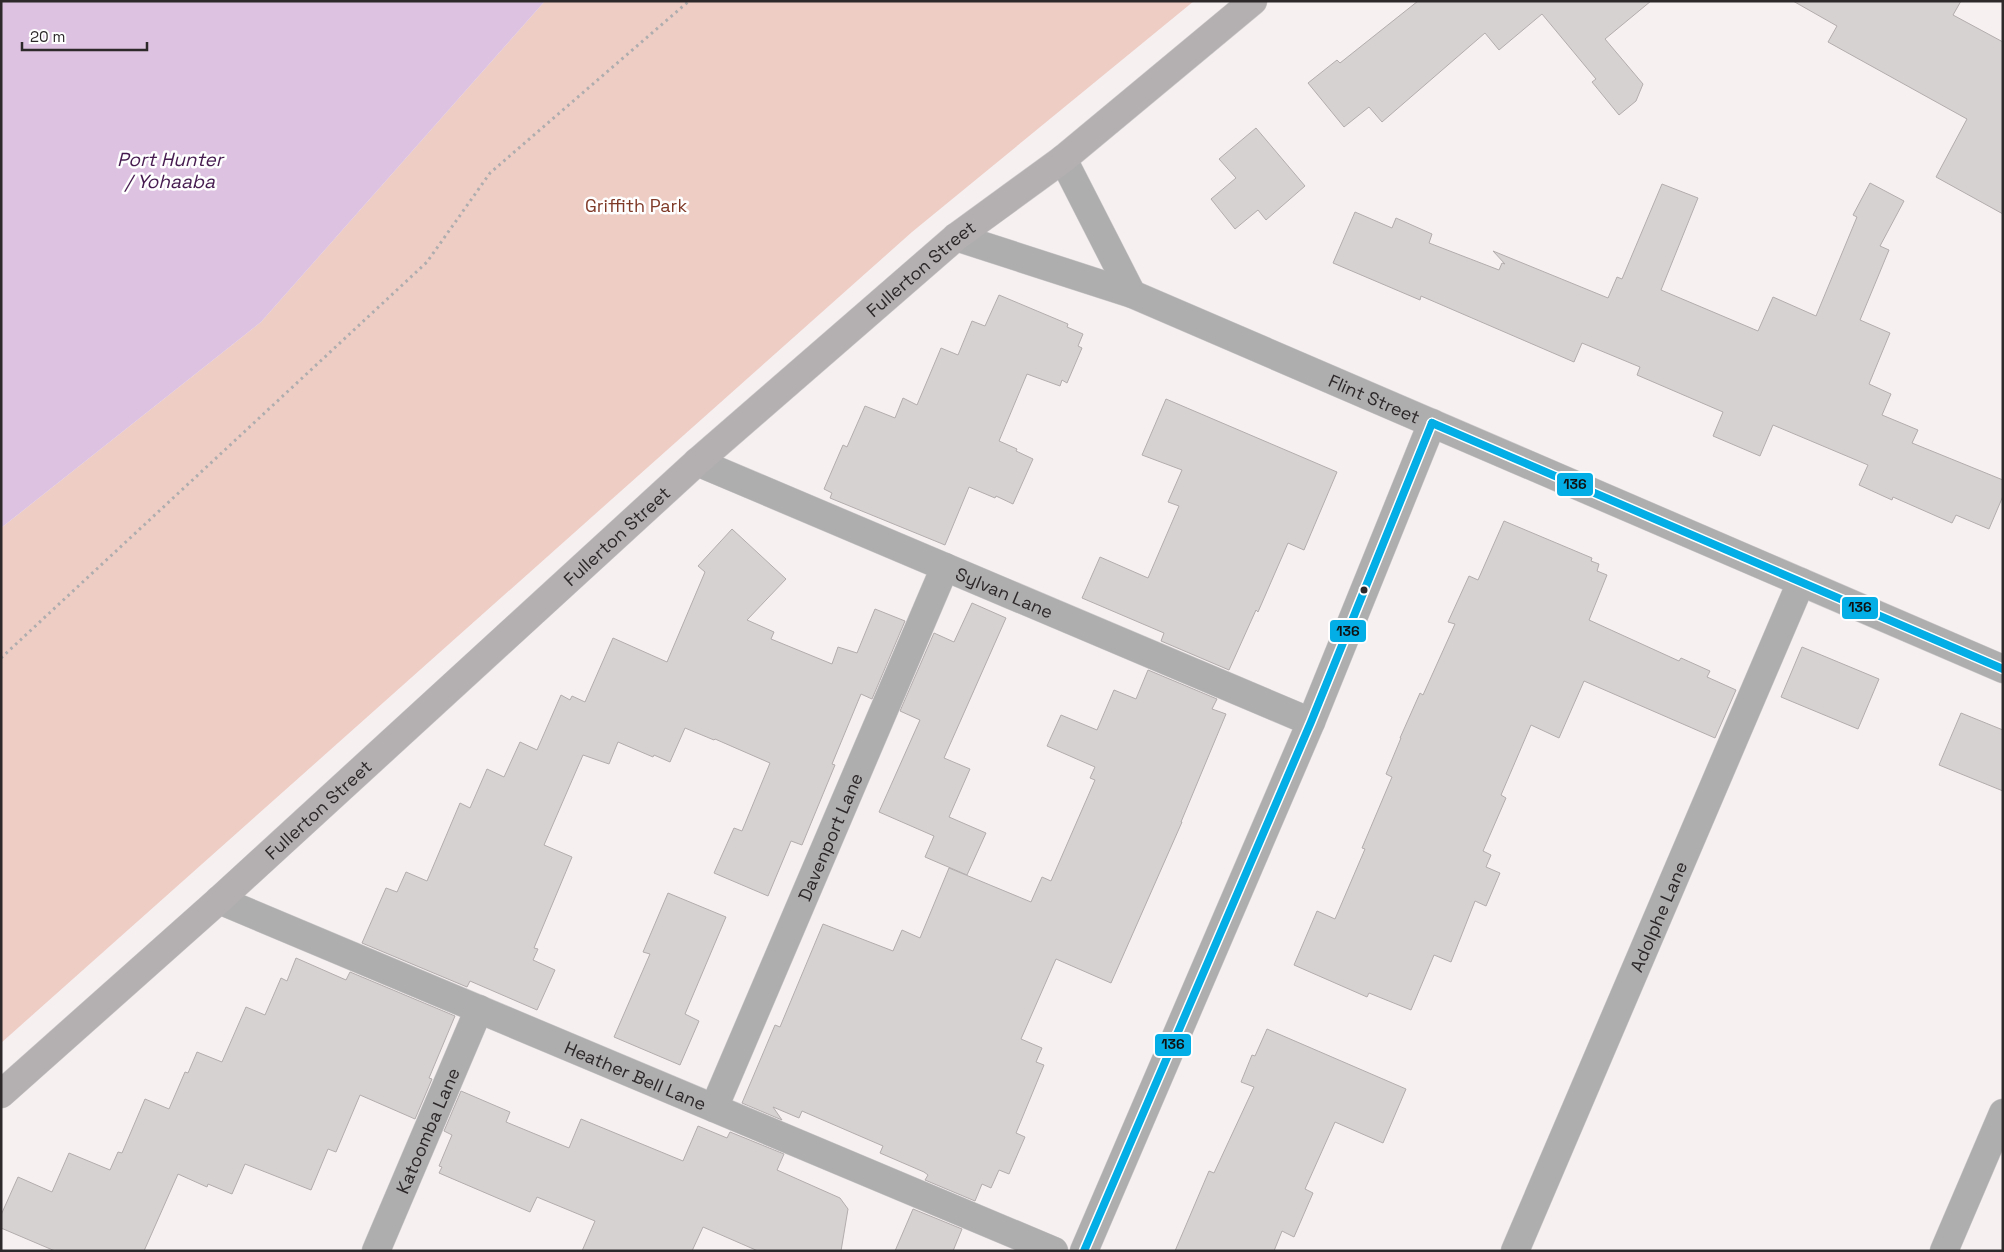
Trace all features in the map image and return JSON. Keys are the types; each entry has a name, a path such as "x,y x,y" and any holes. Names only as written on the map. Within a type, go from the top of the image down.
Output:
{"main road":[{"name":"Fullerton Street","path":"1,1094 219,900 697,462 956,237 1063,159 1254,1"}],"street":[{"path":"1063,159 1132,294"},
{"name":"Flint Street","path":"956,237 1132,294 2003,669"},
{"path":"1084,1251 1311,722 1432,423"},
{"name":"Sylvan Lane","path":"697,462 1311,722"},
{"name":"Davenport Lane","path":"714,1108 945,566"},
{"name":"Adolphe Lane","path":"1515,1251 1802,582"},
{"name":"Heather Bell Lane","path":"219,900 1054,1251"},
{"name":"Katoomba Lane","path":"376,1251 479,1009"},
{"path":"1944,1251 2003,1113"}],"path":[{"path":"1,658 427,262 490,173 689,1"}],"green space":[{"name":"Griffith Park","path":"545,1 1194,1 912,232 1,1043 1,528 261,322"}],"water":[{"name":"Port Hunter / Yohaaba","path":"1,1 545,1 261,322 1,528"}],"building":[{"path":"1418,1 1651,1 1605,39 1643,84 1636,101 1619,115 1592,82 1596,79 1542,14 1499,50 1485,33 1382,122 1369,107 1344,127 1308,83 1337,60 1340,63"},
{"path":"1793,1 1961,1 1953,15 2003,42 2003,214 1936,177 1967,119 1828,42 1837,26"},
{"path":"1256,128 1305,186 1266,220 1258,210 1235,229 1211,199 1236,178 1219,159"},
{"path":"1870,183 1904,201 1880,246 1889,250 1860,320 1890,333 1869,384 1891,394 1882,415 1918,430 1912,443 2003,480 2003,496 1989,529 1956,515 1952,523 1893,497 1892,500 1859,485 1868,465 1773,425 1760,456 1713,436 1723,412 1637,375 1640,367 1582,343 1574,362 1421,296 1420,300 1333,263 1355,212 1392,228 1396,218 1432,234 1429,243 1499,270 1502,263 1505,264 1493,251 1608,298 1617,277 1622,279 1662,184 1698,198 1661,290 1758,331 1773,297 1816,316 1857,217 1853,215"},
{"path":"999,295 1068,324 1067,327 1083,334 1078,346 1082,348 1067,383 1062,380 1060,386 1027,374 999,441 1033,459 1013,504 969,487 945,545 830,498 832,493 824,489 843,445 847,447 865,406 895,418 903,398 917,405 941,348 958,355 972,321 985,326"},
{"path":"1166,399 1337,472 1304,550 1288,543 1258,612 1256,610 1229,670 1161,641 1164,633 1082,598 1100,557 1148,578 1179,506 1168,502 1182,470 1142,455"},
{"path":"1504,521 1592,558 1591,561 1599,564 1597,571 1607,575 1589,620 1679,661 1681,658 1710,671 1707,677 1736,690 1715,738 1584,681 1559,738 1531,725 1501,795 1506,798 1483,851 1491,855 1486,867 1500,873 1486,906 1475,901 1451,962 1434,955 1411,1010 1369,993 1367,997 1294,965 1317,911 1335,919 1365,849 1362,848 1392,777 1386,774 1400,738 1420,693 1423,695 1455,624 1448,622 1469,576 1478,580"},
{"path":"732,529 786,579 747,620 774,632 771,639 832,664 838,647 857,653 875,609 905,621 872,699 861,694 832,764 835,765 802,845 791,841 768,896 714,873 734,828 742,831 770,763 685,728 670,762 618,742 609,764 583,755 544,845 572,857 534,948 538,949 533,960 555,970 537,1010 470,981 467,987 362,943 386,888 397,892 406,872 427,881 460,803 470,808 487,769 504,777 520,742 537,750 561,695 570,700 572,696 585,702 613,638 667,662 705,572 698,566"},
{"path":"972,603 1006,618 944,758 970,769 949,817 986,833 967,875 925,857 934,836 879,812 920,720 900,711 934,633 954,642"},
{"path":"1802,647 1879,679 1858,729 1781,697"},
{"path":"1148,670 1217,699 1212,709 1226,714 1182,822 1111,983 1056,959 1021,1039 1042,1048 1036,1062 1044,1065 1016,1133 1025,1137 1009,1174 999,1170 991,1188 982,1184 975,1201 925,1180 928,1175 924,1172 880,1153 883,1146 802,1111 799,1118 773,1107 782,1120 742,1103 775,1025 780,1027 823,924 893,951 902,930 920,938 949,868 1031,902 1042,877 1051,881 1095,780 1090,778 1095,767 1047,746 1061,715 1097,730 1114,690 1136,699"},
{"path":"1961,713 2003,730 2003,791 1939,765"},
{"path":"668,893 726,917 685,1014 699,1021 680,1065 614,1037 650,954 643,952"},
{"path":"296,958 346,980 350,972 455,1016 429,1078 432,1079 415,1119 360,1095 336,1152 328,1149 311,1190 245,1164 232,1194 208,1184 207,1187 178,1174 144,1251 55,1251 1,1228 1,1215 18,1177 52,1192 69,1153 110,1170 118,1152 122,1153 145,1099 169,1109 185,1072 188,1073 197,1052 222,1062 246,1007 265,1015 281,978 287,981"},
{"path":"1267,1029 1406,1089 1383,1143 1335,1122 1305,1189 1313,1193 1294,1237 1282,1231 1274,1251 1175,1251 1209,1171 1214,1173 1254,1087 1241,1082 1252,1055 1255,1056"},
{"path":"461,1091 510,1112 506,1122 569,1148 581,1119 683,1161 698,1126 727,1138 730,1132 784,1154 777,1170 840,1198 848,1209 841,1251 758,1251 703,1227 692,1251 582,1251 595,1221 537,1197 530,1212 439,1173 442,1167 439,1166 452,1135 444,1131"},
{"path":"913,1209 962,1229 953,1251 895,1251"}],"transit line":[{"name":"136","path":"1432,423 2003,669"},
{"name":"136","path":"1084,1251 1311,722 1432,423"}]}
